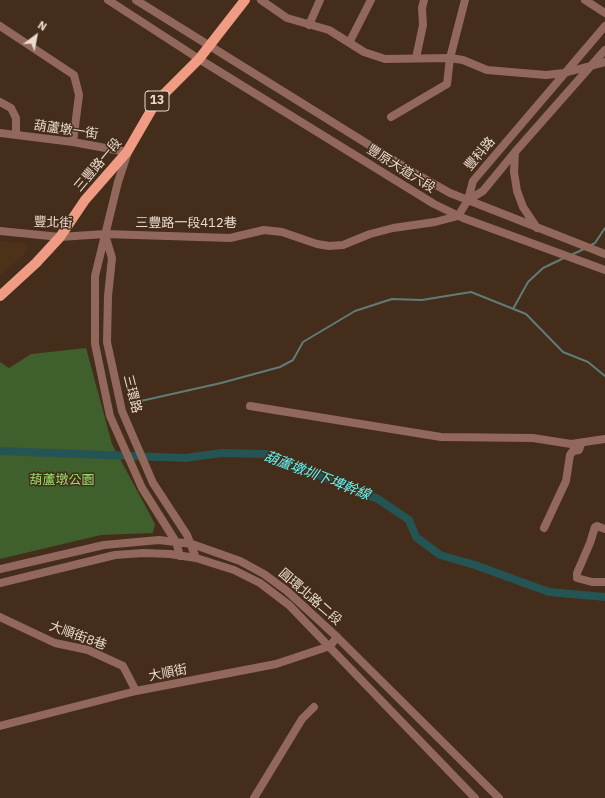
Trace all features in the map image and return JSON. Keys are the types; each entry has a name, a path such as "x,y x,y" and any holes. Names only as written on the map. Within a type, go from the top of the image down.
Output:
{"main road":[{"name":"13","path":"210,45 245,0"},
{"name":"三豐路一段","path":"0,296 36,263 60,237 85,200 127,152 156,102 199,59 210,45"}],"street":[{"name":"豐原大道六段","path":"108,0 199,59 332,139 408,189 458,216 605,270"},
{"name":"豐原大道六段","path":"136,0 411,171 450,193 605,254"},
{"path":"261,0 287,18 329,30 350,41 364,52 379,57 450,58 463,60 487,70 546,75 564,73 591,67 605,62"},
{"path":"309,25 320,0"},
{"path":"350,41 371,0"},
{"path":"416,58 423,25 422,8 424,0"},
{"path":"391,117 446,84 450,58 465,0"},
{"path":"585,0 605,13"},
{"path":"0,26 74,75 79,95 73,142"},
{"name":"豐科路","path":"468,200 473,181 605,26"},
{"name":"豐科路","path":"468,200 483,191 515,152 605,50"},
{"path":"0,102 11,108 16,118 16,135"},
{"name":"葫蘆墩一街","path":"0,133 73,142 127,152"},
{"name":"三環路","path":"127,152 118,182 95,276 95,344 110,416 142,488 176,542 180,556"},
{"path":"515,152 514,172 517,191 525,211 537,228"},
{"path":"458,216 468,200"},
{"name":"三豐路一段412巷","path":"105,234 230,238 264,230 282,232 317,244 329,246 343,245 370,234 393,228 435,222 458,216"},
{"name":"豐北街","path":"0,231 60,237 105,234"},
{"name":"三環路","path":"105,234 112,258 108,296 107,342 122,410 153,483 192,544 196,558"},
{"path":"95,344 107,342"},
{"path":"250,406 441,437 533,438 557,443 581,444 605,439"},
{"path":"544,528 566,481 570,455 572,451 579,450 581,444"},
{"path":"605,529 597,526 595,527 577,573 577,578 592,582 605,582"},
{"name":"圓環北路二段","path":"0,569 104,545 134,541 159,540 192,544 229,556 264,574 287,591 337,636 499,798"},
{"name":"圓環北路二段","path":"0,583 115,556 143,553 196,558 234,570 260,583 289,605 330,646 397,719 475,798"},
{"name":"大順街8巷","path":"0,617 55,643 88,650 123,666 136,691"},
{"path":"330,646 337,636"},
{"name":"大順街","path":"0,726 136,691 276,664 330,646"},
{"path":"254,798 302,719 314,707"}],"shaded area":[{"path":"0,241 24,243 28,249 24,255 0,276"}],"green space":[{"name":"葫蘆墩公園","path":"86,348 112,444 155,524 153,533 101,535 0,559 0,362 9,368 31,354"}],"waterway":[{"path":"591,245 595,243 605,228"},
{"path":"571,255 584,249"},
{"path":"513,309 528,282 543,268 564,258"},
{"path":"132,403 221,383 280,367 293,360 303,342 355,311 392,299 422,300 471,292 526,314 563,352 588,362 605,376"},
{"name":"葫蘆墩圳下埤幹線","path":"0,451 185,458 222,453 267,454 378,499 409,520 416,537 440,555 475,565 549,592 605,597"}]}
